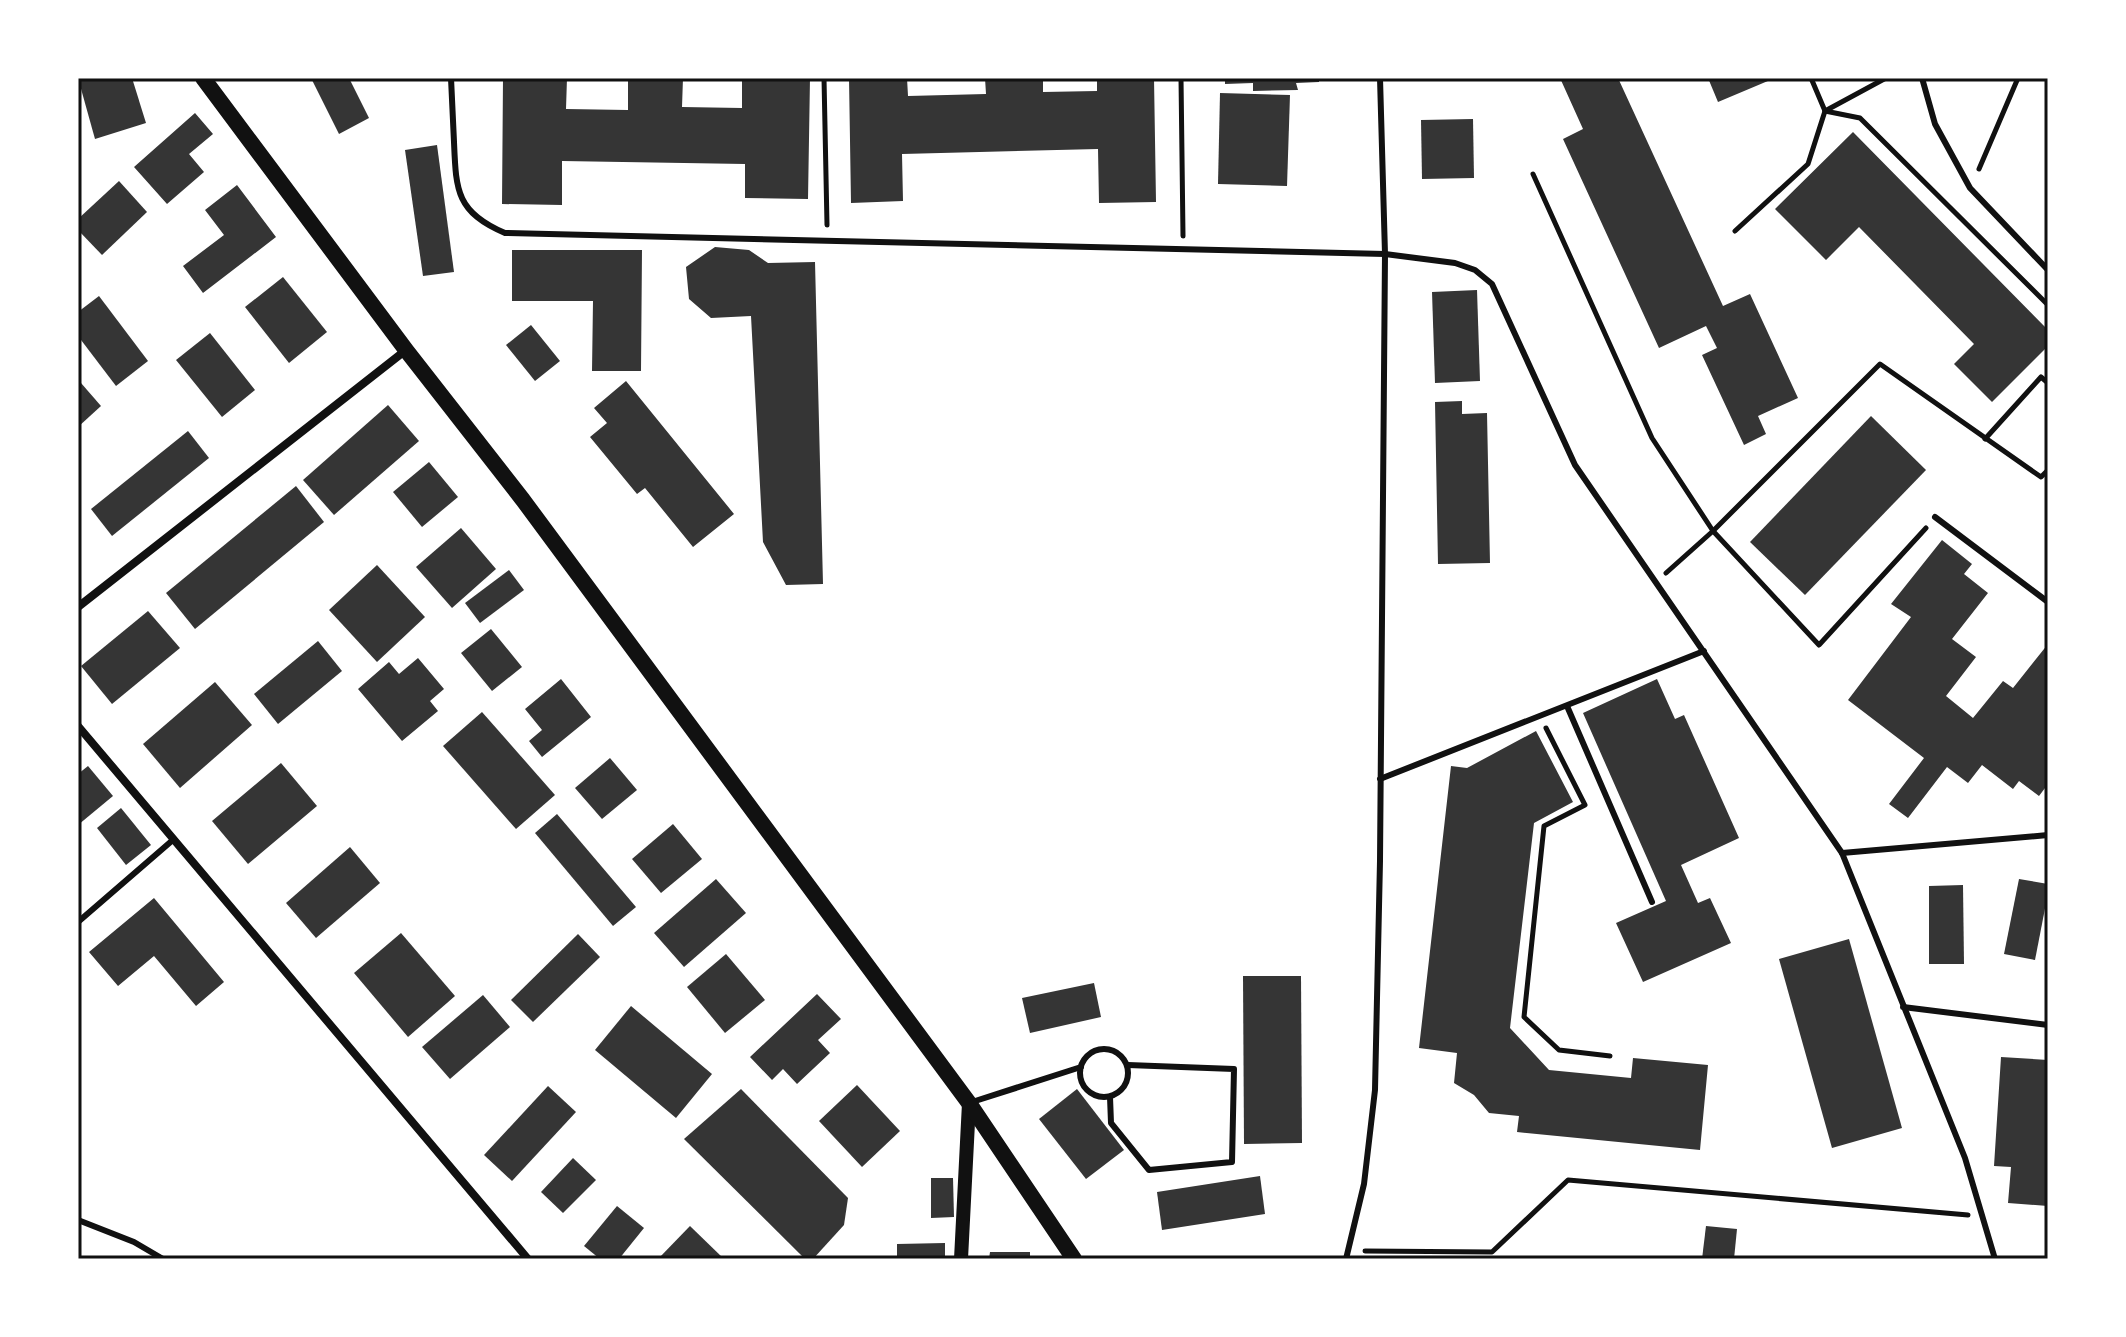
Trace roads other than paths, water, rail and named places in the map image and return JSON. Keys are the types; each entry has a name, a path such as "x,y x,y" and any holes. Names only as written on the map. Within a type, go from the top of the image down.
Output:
{"main road":[{"path":"203,78 532,513 969,1103 1074,1259"}],"street":[{"path":"78,607 406,350"},
{"path":"78,726 528,1259"},
{"path":"961,1259 969,1103"}],"lane":[{"path":"451,78 455,185 465,206 483,224 505,233 1385,254 1455,263 1475,270 1492,284 1575,465 1842,853 1965,1158 1995,1259"},
{"path":"1346,1259 1364,1184 1375,1090 1380,876 1385,254 1380,78"},
{"path":"1922,78 1935,124 1970,188 2048,270"},
{"path":"1935,517 2048,602"},
{"path":"1380,779 1704,651"},
{"path":"1567,706 1652,902"},
{"path":"1842,853 2048,835"},
{"path":"78,922 174,839"},
{"path":"1903,1007 2048,1025"},
{"path":"1103,1048 1118,1052 1128,1065 1128,1080 1118,1093 1110,1097 1087,1090 1080,1075 1089,1054 1103,1048"},
{"path":"1110,1097 1111,1123 1149,1170 1232,1162 1234,1069 1128,1065"},
{"path":"969,1103 1081,1067"},
{"path":"78,1220 134,1242 163,1259"}]}
